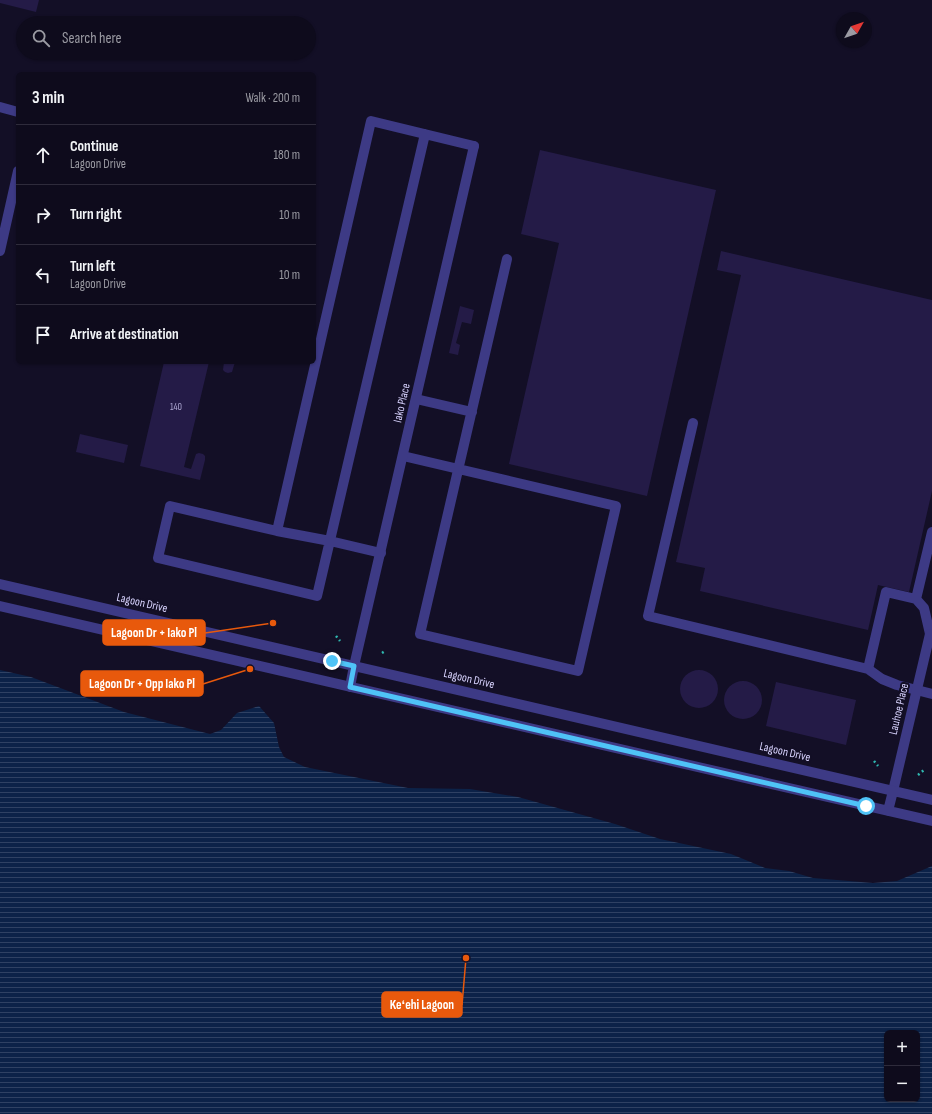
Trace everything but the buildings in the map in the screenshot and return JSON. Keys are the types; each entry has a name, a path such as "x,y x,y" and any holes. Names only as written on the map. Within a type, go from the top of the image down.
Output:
{"street":[{"path":"0,107 16,111"},
{"path":"316,360 371,120 426,134 330,541 317,596 158,558 170,506 277,531 330,541 381,553"},
{"name":"Iako Place","path":"350,687 474,146 426,134"},
{"path":"0,251 16,180"},
{"path":"403,456 459,469 616,506 578,671 420,634 459,469 507,260"},
{"path":"277,531 315,364"},
{"path":"416,399 472,412"},
{"path":"693,423 648,616 868,668 882,679 897,685 932,694"},
{"path":"868,668 886,592 916,599 932,532"},
{"name":"Lagoon Drive","path":"0,584 932,800"},
{"name":"Lauhoe Place","path":"888,811 930,634 924,608 916,599"},
{"path":"0,606 932,821"}],"path":[{"path":"336,636 340,641"},
{"path":"874,761 878,766"},
{"path":"918,775 924,770"}],"water":[{"path":"0,670 31,677 124,712 210,734 221,730 237,713 259,706 274,723 279,747 284,757 305,767 408,788 470,789 518,797 615,824 660,839 731,854 765,868 789,871 813,878 873,883 897,881 932,866 932,1114 0,1114"}],"place":[{"name":"Lagoon Dr + Iako Pl","path":"273,623"},
{"name":"Lagoon Dr + Opp Iako Pl","path":"250,669"},
{"name":"Keʻehi Lagoon","path":"466,958"}],"route":[{"path":"332,661 354,666 350,687 866,806"}]}
